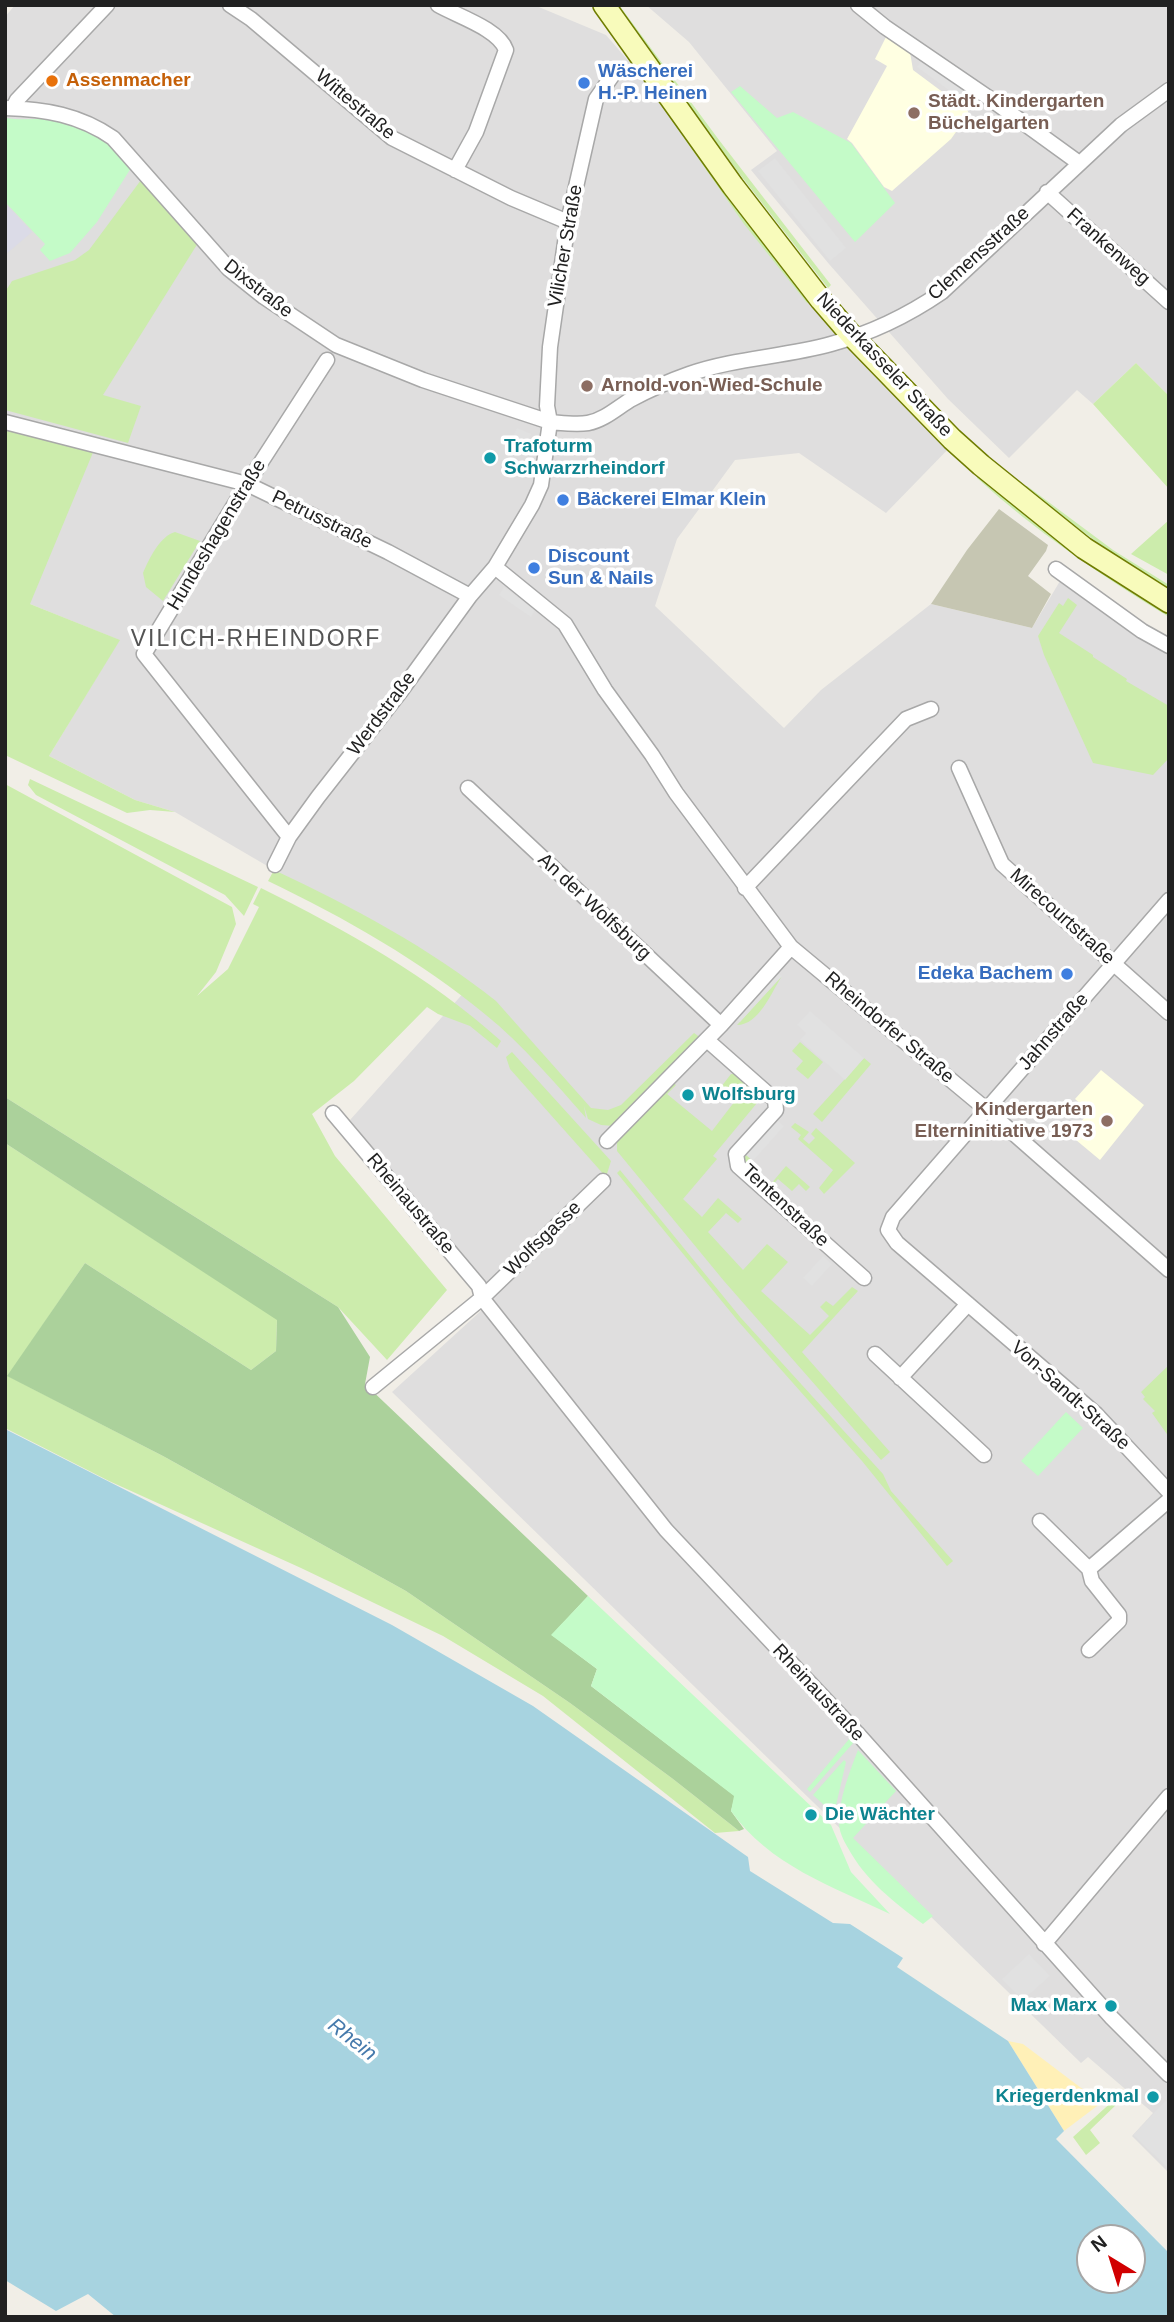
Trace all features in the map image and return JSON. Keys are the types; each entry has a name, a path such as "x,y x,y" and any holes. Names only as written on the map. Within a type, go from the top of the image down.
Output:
{"main road":[{"name":"Niederkasseler Straße","path":"604,5 733,186 853,337 952,439 981,465 1084,548 1169,602"}],"street":[{"path":"9,108 107,5"},
{"name":"Wittestraße","path":"230,5 331,84 392,138 511,198 568,222"},
{"path":"438,5 494,34 503,41 506,50 475,132 455,170"},
{"path":"858,5 885,27 1079,163"},
{"name":"Vilicher Straße","path":"550,422 547,406 550,347 568,222 596,99 612,76"},
{"name":"Clemensstraße","path":"550,422 590,422 647,392 692,373 750,358 829,345 881,328 910,313 942,292 1121,125 1169,90"},
{"name":"Dixstraße","path":"9,108 43,110 72,116 97,127 113,138 229,269 264,297 336,345 423,380 550,422"},
{"name":"Frankenweg","path":"1047,192 1169,302"},
{"name":"Hundeshagenstraße","path":"289,837 144,654 212,547 247,484 327,360"},
{"name":"Petrusstraße","path":"5,422 247,484 470,596"},
{"path":"495,567 541,485 550,422"},
{"name":"Werdstraße","path":"275,865 289,837 470,596 495,567"},
{"name":"Rheindorfer Straße","path":"495,567 565,624 676,793 791,947 987,1110 1169,1270"},
{"path":"1056,569 1142,631 1169,646"},
{"path":"745,888 906,719 931,709"},
{"name":"Mirecourtstraße","path":"959,768 1002,864 1169,1013"},
{"name":"An der Wolfsburg","path":"468,788 721,1025"},
{"name":"Jahnstraße","path":"888,1230 893,1217 1169,900"},
{"path":"607,1141 707,1040 791,947"},
{"name":"Tentenstraße","path":"707,1040 775,1100 776,1110 736,1154 738,1166 864,1278"},
{"name":"Rheinaustraße","path":"333,1113 479,1286 482,1298 666,1530 857,1733 1112,2018 1168,2074"},
{"name":"Wolfsgasse","path":"482,1298 603,1181"},
{"name":"Von-Sandt-Straße","path":"888,1230 897,1243 1096,1414 1169,1492"},
{"path":"373,1387 482,1298"},
{"path":"900,1378 968,1304"},
{"path":"875,1354 984,1455"},
{"path":"1089,1569 1169,1500"},
{"path":"1040,1521 1089,1569 1092,1581 1119,1615 1119,1620 1089,1650"},
{"path":"1044,1944 1169,1796"}],"shaded area":[{"path":"15,5 534,5 606,35 956,441 886,513 799,453 735,460 677,539 655,606 784,728 821,690 931,604 1032,628 1066,571 1169,640 1169,2173 1132,2136 1153,2113 1088,2057 1081,2063 392,1392 483,1309 483,1284 350,1120 467,989 387,936 175,812 135,800 49,756 119,640 30,604 5,429 5,17"},
{"path":"646,5 1169,5 1169,396 1136,363 1093,404 1077,390 1009,458 948,399 829,264 751,170 777,151 689,42"},
{"name":"Städt. Kindergarten Büchelgarten","path":"887,35 910,52 913,70 968,111 951,139 892,191 884,187 847,139 887,66 875,59"},
{"path":"923,59 974,96 968,104 917,67"},
{"path":"775,158 846,248 830,261 758,171"},
{"path":"5,203 32,232 5,255"},
{"path":"517,428 531,434 523,454 508,448"},
{"path":"999,509 1048,545 1028,576 1051,594 1032,628 931,604 967,550"},
{"path":"504,587 535,610 531,617 499,595"},
{"path":"775,970 782,976 740,1022 733,1016"},
{"path":"810,1011 864,1058 845,1080 800,1040 806,1033 797,1025"},
{"name":"Kindergarten Elterninitiative 1973","path":"1101,1070 1144,1105 1100,1160 1070,1135 1089,1112 1075,1099"},
{"path":"776,1119 784,1126 753,1161 745,1154"},
{"path":"823,1256 832,1264 812,1286 803,1278"},
{"path":"1029,1954 1050,1976 1023,2000 1002,1979"},
{"path":"1169,2097 1169,2169 1133,2135"}],"green space":[{"path":"591,5 596,5 811,303 807,303 744,224"},
{"path":"616,5 619,5 831,285 828,288 738,172"},
{"path":"740,86 777,118 793,112 851,143 895,203 855,242 731,92"},
{"path":"5,118 76,122 102,138 131,168 97,222 70,253 50,261 40,250 45,244 5,202"},
{"path":"141,180 198,243 103,395 141,406 128,443 5,410 5,292 12,281 75,260 89,250"},
{"path":"1136,363 1169,396 1169,489 1093,404"},
{"path":"5,427 94,450 30,604 120,640 49,756 135,800 175,812 150,810 127,813 5,755"},
{"path":"977,475 1045,529 1169,613 1169,617 1094,569 1046,534 999,498"},
{"path":"1027,486 1113,550 1169,585 1169,590 1077,527 1024,487"},
{"path":"1169,520 1169,575 1131,554"},
{"path":"175,532 200,541 163,601 146,587 143,573 160,543"},
{"path":"1068,598 1077,605 1059,633 1127,679 1126,681 1169,706 1169,758 1153,775 1093,763 1038,636 1059,603 1063,606"},
{"path":"30,779 258,887 244,916 225,895 36,795 28,785"},
{"path":"5,784 232,907 236,924 216,972 197,996 228,969 259,907 253,904 261,888 386,956 446,996 501,1041 497,1048 470,1026 427,1007 354,1081 312,1114 335,1156 447,1290 387,1360 338,1307 5,1097"},
{"path":"274,870 389,929 470,981 496,1001 591,1108 608,1110 621,1105 694,1033 701,1038 614,1126 601,1125 588,1119 584,1106 586,1118 513,1039 461,995 382,942 268,881"},
{"path":"782,976 758,1014 745,1024 737,1025"},
{"path":"800,1042 823,1062 808,1079 796,1069 803,1061 792,1051"},
{"path":"512,1052 611,1161 606,1177 510,1069 506,1057"},
{"path":"864,1058 871,1064 822,1122 813,1114"},
{"path":"731,1074 735,1074 762,1097 713,1156 717,1159 683,1199 702,1217 718,1198 742,1219 738,1223 726,1213 708,1232 743,1270 767,1244 788,1262 761,1291 810,1335 829,1316 820,1307 826,1301 833,1306 852,1287 858,1291 802,1352 890,1452 881,1460 724,1281 617,1151 617,1140 671,1081 676,1085 667,1094 712,1131 735,1101 721,1087"},
{"path":"5,1097 338,1307 370,1357 365,1384 588,1596 552,1635 597,1669 591,1686 735,1796 731,1811 744,1829 739,1831 570,1703 406,1591 163,1456 7,1376 85,1263 251,1370 276,1351 277,1320 5,1143"},
{"path":"795,1123 809,1132 803,1139 809,1144 815,1138 811,1134 816,1128 855,1163 824,1194 819,1188 833,1170 798,1139 801,1135 791,1127"},
{"path":"5,1143 277,1319 276,1351 251,1370 85,1263 8,1376 163,1456 406,1591 570,1703 739,1831 715,1833 543,1696 443,1636 109,1481 5,1428"},
{"path":"745,1154 753,1161 749,1167 770,1185 786,1166 810,1187 806,1191 799,1184 792,1191 778,1179 769,1189 743,1166 742,1158"},
{"path":"620,1170 741,1318 883,1474 891,1491 953,1561 947,1566 862,1461 738,1321 617,1173"},
{"path":"1169,1365 1169,1437 1141,1392"},
{"path":"1066,1412 1083,1428 1038,1476 1021,1461"},
{"path":"588,1596 831,1825 851,1872 890,1914 803,1873 764,1846 746,1830 731,1811 734,1796 591,1686 597,1669 551,1635"},
{"path":"850,1738 854,1742 810,1792 807,1789"},
{"path":"858,1750 896,1791 853,1838 933,1916 923,1924 872,1881 855,1860 841,1833 841,1805"},
{"path":"844,1760 846,1762 834,1814 813,1795"},
{"path":"1115,2099 1118,2103 1090,2130 1100,2143 1086,2155 1073,2137"}],"sand":[{"path":"1008,2041 1023,2044 1101,2103 1064,2131"}],"water":[{"name":"Rhein","path":"5,1429 392,1625 533,1706 748,1857 750,1871 833,1923 850,1924 903,1958 897,1967 1008,2041 1064,2131 1056,2139 1140,2224 1076,2224 1076,2294 1146,2294 1146,2230 1169,2253 1169,2317 116,2317 88,2294 56,2311 5,2280"}],"place":[{"name":"Assenmacher","path":"52,81"},
{"name":"Wäscherei H.-P. Heinen","path":"584,83"},
{"name":"Städt. Kindergarten Büchelgarten","path":"914,113"},
{"name":"Arnold-von-Wied-Schule","path":"587,386"},
{"name":"Trafoturm Schwarzrheindorf","path":"490,458"},
{"name":"Bäckerei Elmar Klein","path":"563,500"},
{"name":"Discount Sun & Nails","path":"534,568"},
{"name":"Edeka Bachem","path":"1067,974"},
{"name":"Wolfsburg","path":"688,1095"},
{"name":"Kindergarten Elterninitiative 1973","path":"1107,1121"},
{"name":"Die Wächter","path":"811,1815"},
{"name":"Max Marx","path":"1111,2006"},
{"name":"Kriegerdenkmal","path":"1153,2097"}],"district":[{"name":"VILICH-RHEINDORF","path":"256,640"}]}
